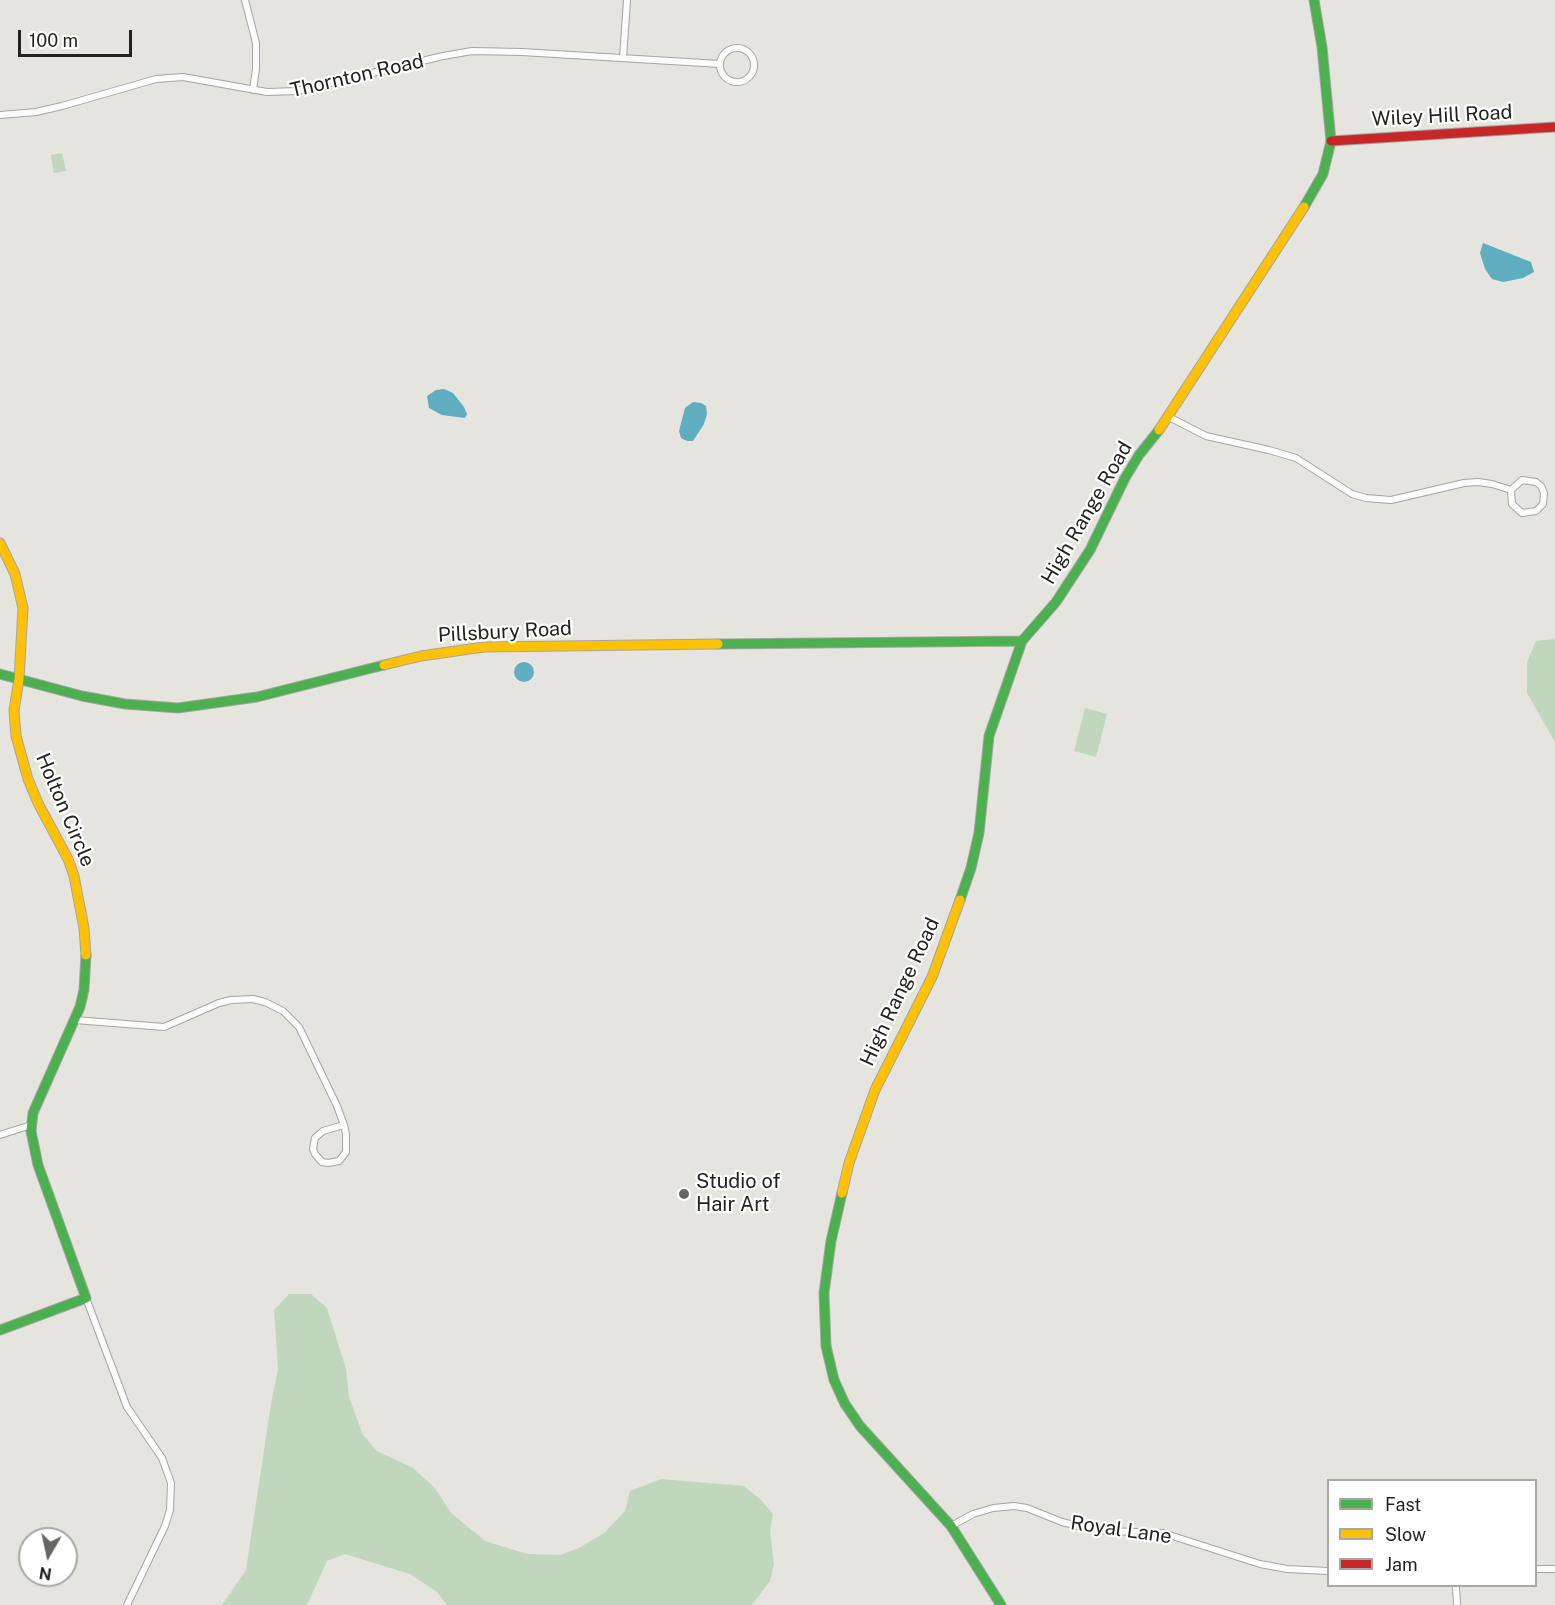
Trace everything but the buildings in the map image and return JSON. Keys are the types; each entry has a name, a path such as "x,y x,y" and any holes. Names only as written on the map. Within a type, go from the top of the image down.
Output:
{"street":[{"path":"245,0 256,43 253,90"},
{"path":"623,58 627,0"},
{"name":"High Range Road","path":"1001,1605 951,1526 921,1491 877,1447 846,1404 834,1380 826,1346 824,1293 826,1267 845,1180 871,1100 882,1072 932,977 971,868 981,825 989,736 1022,641 1045,616 1090,550 1125,478 1168,417 1315,190 1323,174 1331,141 1322,47 1314,0"},
{"path":"732,48 739,48 749,52 754,66 749,76 736,82 726,78 721,72 720,64 726,52 732,48"},
{"name":"Thornton Road","path":"0,115 36,112 156,79 183,78 275,93 305,90 472,51 720,64"},
{"name":"Wiley Hill Road","path":"1331,141 1555,127"},
{"path":"1168,417 1206,436 1296,458 1345,489 1366,498 1391,500 1464,483 1478,482 1511,490"},
{"path":"1522,480 1533,480 1543,490 1545,497 1543,504 1533,513 1519,512 1511,501 1511,490 1522,480"},
{"name":"Holton Circle","path":"0,543 15,574 23,608 14,719 25,771 38,803 68,859 74,876 84,928 87,972 84,990 75,1020 40,1097 31,1125 33,1148 38,1165 86,1298"},
{"name":"Pillsbury Road","path":"0,674 82,696 125,704 178,708 222,704 422,656 484,647 1022,641"},
{"path":"75,1020 164,1027 231,1000 253,999 265,1002 283,1011 299,1027 332,1093 344,1125 347,1147 343,1157 334,1163 322,1162 313,1149 315,1138 323,1131 344,1125"},
{"path":"0,1135 31,1125"},
{"path":"0,1330 86,1298 127,1407 162,1458 171,1483 170,1510 165,1526 127,1605"},
{"name":"Royal Lane","path":"951,1526 973,1514 993,1508 1014,1506 1027,1508 1062,1522 1082,1527 1163,1533 1260,1564 1287,1569 1327,1571"},
{"path":"1537,1569 1555,1569"},
{"path":"1456,1587 1457,1605"}],"green space":[{"path":"62,153 66,171 54,173 51,155"},
{"path":"1555,639 1555,742 1527,693 1527,662 1536,641"},
{"path":"1085,708 1107,714 1096,757 1074,751"},
{"path":"289,1294 311,1294 327,1308 346,1369 349,1397 363,1435 377,1451 413,1468 435,1488 451,1513 485,1541 527,1554 560,1555 579,1548 604,1533 625,1511 630,1491 661,1479 744,1486 773,1514 770,1531 774,1564 770,1581 752,1605 447,1605 437,1592 410,1574 345,1554 327,1561 307,1605 222,1605 246,1570 278,1369 274,1310"}],"water":[{"path":"1483,243 1531,262 1534,272 1523,278 1503,282 1492,279 1485,269 1480,253"},
{"path":"444,389 453,393 464,407 467,414 465,418 442,415 429,408 427,396 436,390"},
{"path":"693,402 706,406 707,414 704,424 693,441 687,441 681,438 679,431 685,408"},
{"path":"520,662 528,662 534,668 534,676 528,682 520,682 514,676 514,668"}],"traffic: fast":[{"path":"1304,207 1323,174 1331,141 1322,47 1314,0"},
{"path":"960,900 971,868 979,833 989,736 1022,641 1056,602 1090,550 1125,478 1139,455 1159,430"},
{"path":"718,644 1022,641"},
{"path":"0,674 82,696 125,704 178,708 257,697 384,665"},
{"path":"0,1330 86,1298 38,1165 31,1131 33,1113 80,1007 84,990 86,955"},
{"path":"842,1193 831,1241 824,1293 826,1346 834,1380 845,1404 860,1426 951,1526 1001,1605"}],"traffic: slow":[{"path":"1159,430 1304,207"},
{"path":"0,543 15,574 23,608 19,679 14,710 16,736 28,779 68,859 74,876 84,928 86,955"},
{"path":"384,665 421,656 484,647 718,644"},
{"path":"842,1193 849,1163 875,1090 932,977 960,900"}],"traffic: jam":[{"path":"1331,141 1555,127"}],"place":[{"name":"Studio of Hair Art","path":"684,1194"}]}
